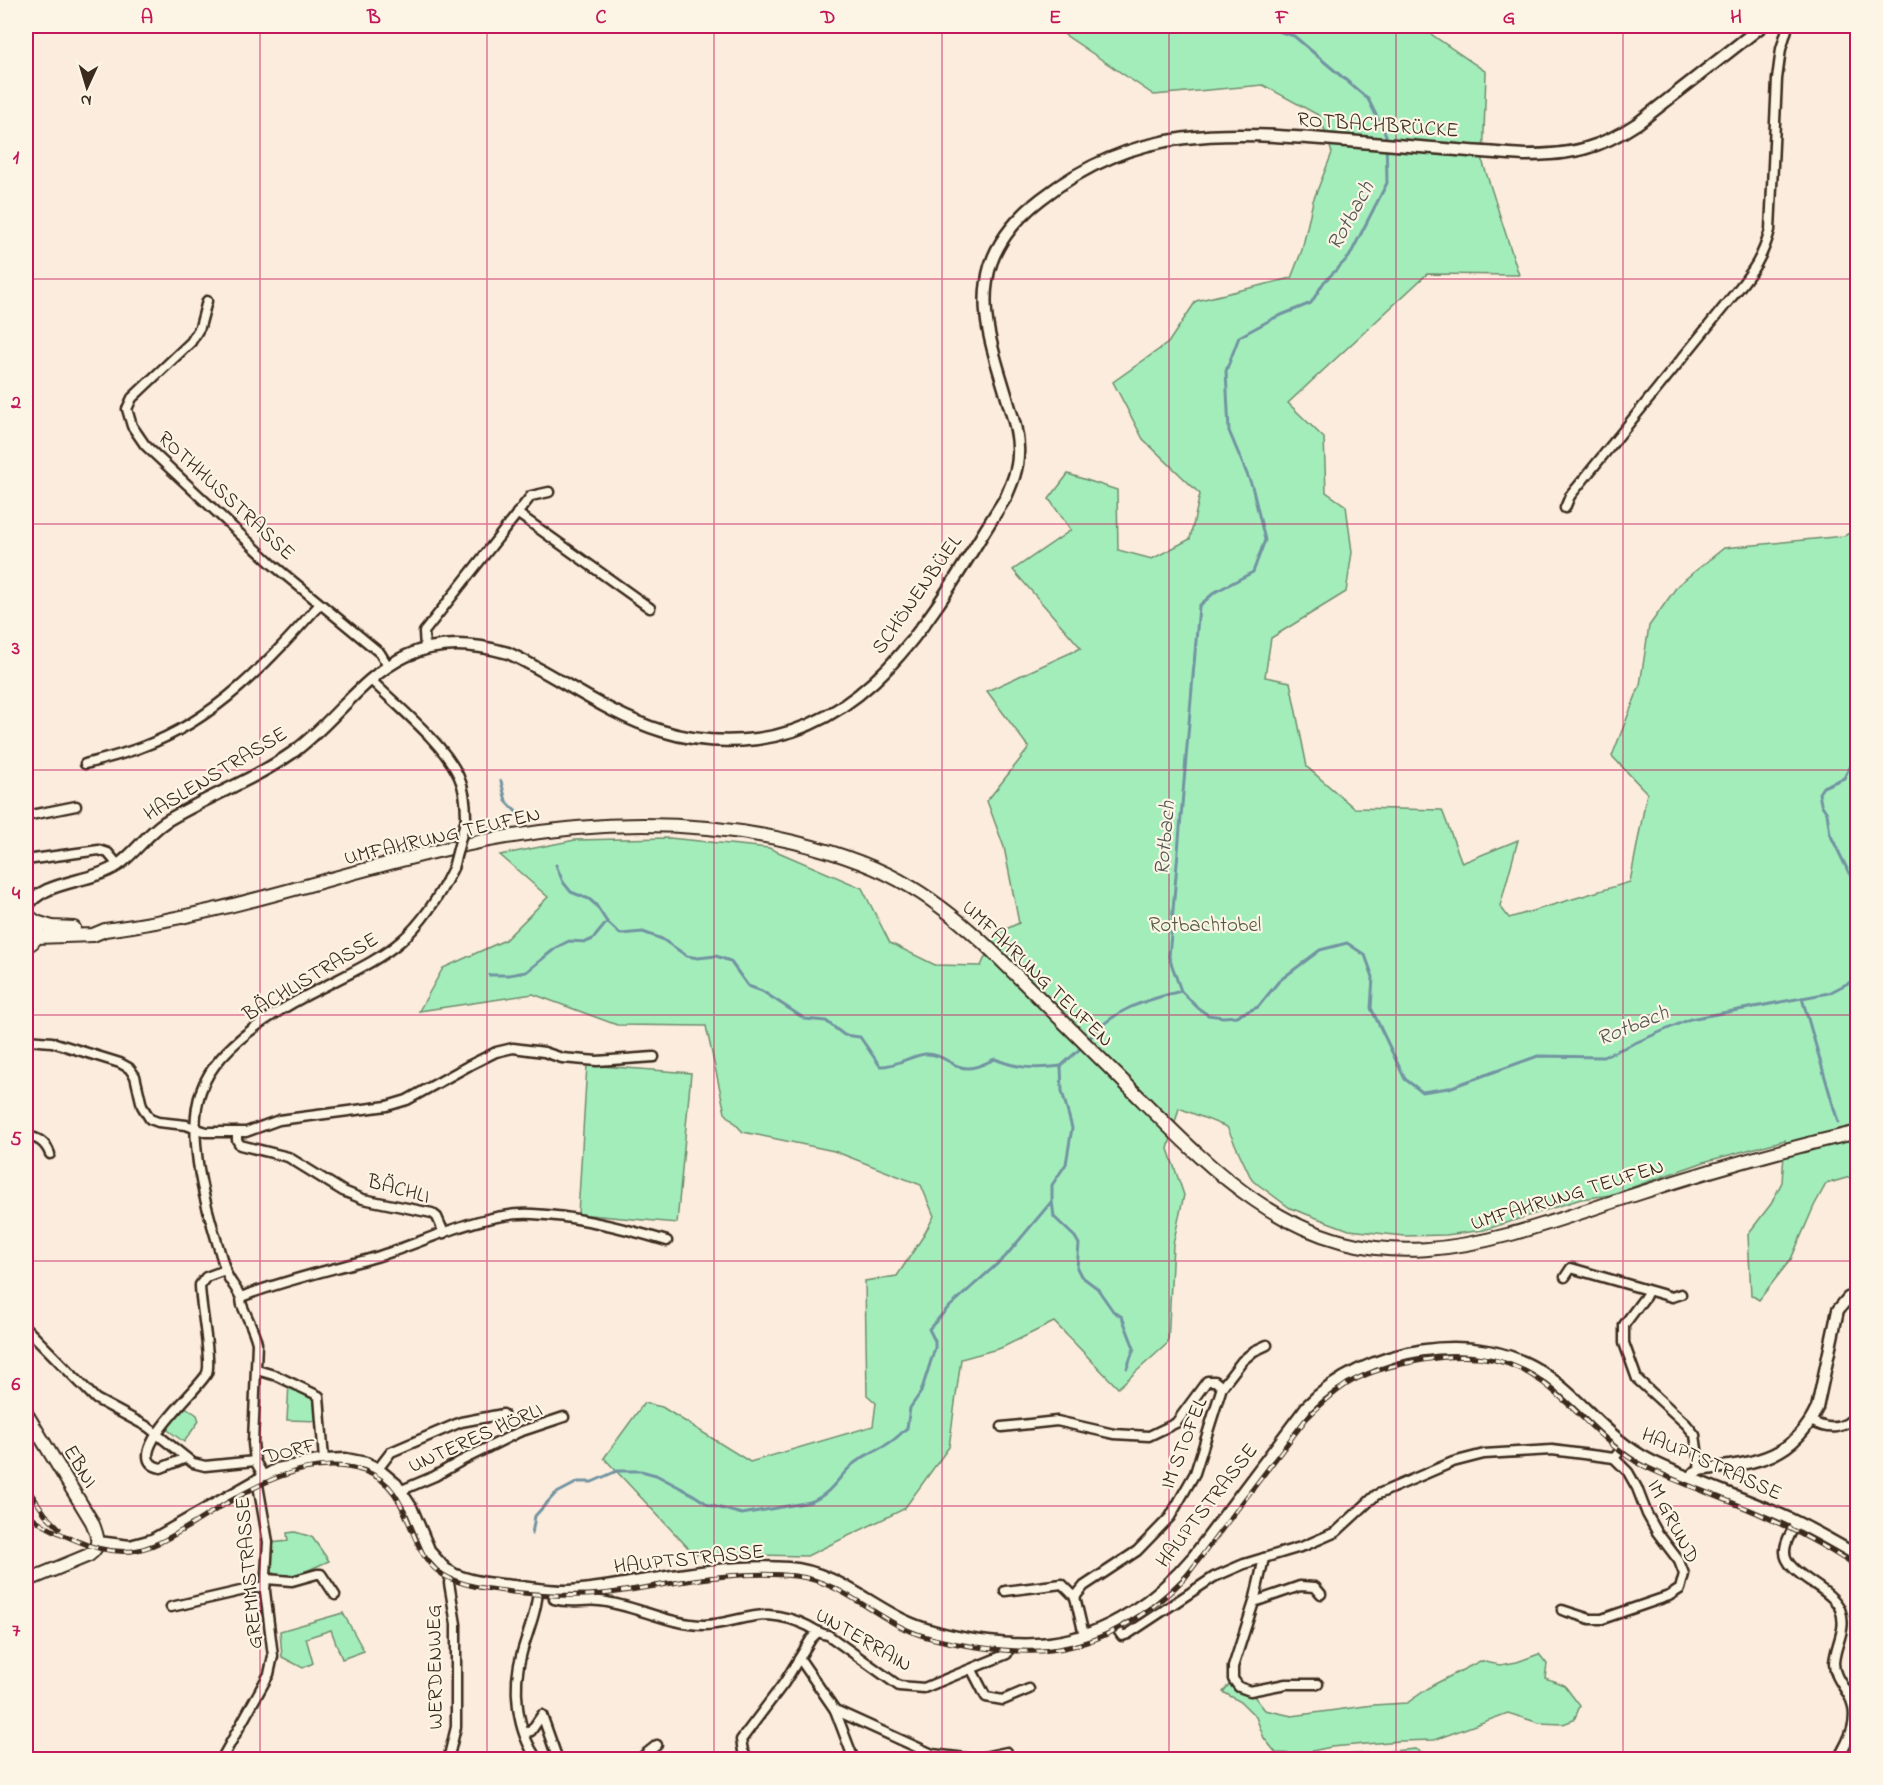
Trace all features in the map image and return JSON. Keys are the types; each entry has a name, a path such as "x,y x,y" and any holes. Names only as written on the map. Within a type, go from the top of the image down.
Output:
{"main road":[{"name":"UMFAHRUNG TEUFEN","path":"36,937 93,935 105,930 173,920 226,908 420,855 502,837 566,828 620,824 664,824 727,830 816,847 889,875 936,903 992,951 1210,1166 1257,1202 1298,1225 1338,1240 1377,1248 1419,1250 1471,1245 1518,1233 1587,1209 1743,1161 1857,1132"},
{"name":"UMFAHRUNG TEUFEN","path":"31,918 46,926 105,930"},
{"path":"26,946 36,937 38,927 31,918"},
{"name":"EBNI","path":"26,1413 92,1522 98,1542"},
{"path":"26,1581 89,1555 98,1542"}],"street":[{"name":"ROTBACHBRÜCKE","path":"992,260 1002,241 1017,221 1034,205 1067,181 1100,163 1134,149 1182,138 1261,135 1493,153 1548,155 1586,150 1617,137 1638,123 1762,26"},
{"path":"1564,508 1570,496 1743,283 1764,252 1770,230 1777,79 1781,49 1788,26"},
{"name":"SCHÖNENBÜEL","path":"615,711 662,731 690,738 727,741 773,737 812,723 844,707 866,690 897,659 927,620 1006,497 1015,473 1018,453 1015,426 987,322 987,280 992,260"},
{"name":"ROTHHUSSTRASSE","path":"207,301 200,327 191,342 132,398 127,409 132,426 145,445 272,564 380,653 388,666"},
{"path":"425,648 424,632 517,513 531,496 549,492"},
{"path":"517,513 650,608"},
{"path":"85,764 143,747 216,707 275,654 320,604"},
{"name":"HASLENSTRASSE","path":"26,908 31,900 42,892 88,879 118,865 162,824 235,787 292,752 388,666 425,648 455,644 508,653 615,711"},
{"name":"BÄCHLISTRASSE","path":"260,1477 255,1461 253,1431 257,1370 255,1334 241,1303 241,1297 225,1270 204,1194 198,1164 195,1115 201,1090 214,1066 229,1050 270,1018 318,989 364,966 401,941 427,914 453,868 466,818 463,788 448,758 371,680"},
{"path":"26,816 76,806"},
{"path":"26,860 99,850 108,853 118,865"},
{"path":"26,1040 52,1042 120,1063 129,1068 135,1076 142,1106 150,1119 186,1125 206,1132 246,1132 279,1120 397,1103 407,1100 488,1057 513,1048 544,1052 562,1058 597,1061 654,1057"},
{"name":"BÄCHLI","path":"237,1132 240,1145 288,1157 343,1191 379,1203 432,1213 437,1217 444,1233 495,1216 532,1214 580,1220 667,1241"},
{"path":"26,1137 33,1136 38,1139 46,1146 50,1154"},
{"path":"241,1297 379,1256 444,1233"},
{"path":"1565,1277 1571,1268 1672,1297 1681,1294"},
{"path":"186,1458 161,1468 151,1463 149,1455 156,1433 204,1379 208,1369 200,1285 206,1277 225,1270"},
{"path":"1648,1291 1624,1326 1624,1343 1637,1379 1695,1435 1696,1474 1756,1461 1780,1452 1799,1437 1811,1421 1823,1382 1835,1318 1843,1303 1857,1294"},
{"path":"26,1328 96,1399 156,1433 194,1463 206,1466 255,1461"},
{"name":"IM STOFEL","path":"1075,1597 1084,1586 1137,1551 1170,1517 1195,1473 1222,1387 1242,1361 1267,1345"},
{"name":"HAUPTSTRASSE","path":"449,1572 464,1579 491,1584 554,1590 585,1589 698,1572 766,1568 799,1569 817,1573 837,1582 902,1619 925,1629 972,1639 1011,1643 1048,1643 1084,1635 1113,1623 1161,1590 1180,1572 1315,1398 1347,1375 1377,1362 1411,1353 1448,1348 1476,1348 1521,1360 1547,1376 1625,1445 1650,1460 1696,1474 1797,1522 1857,1557"},
{"path":"257,1370 277,1376 319,1396 324,1460"},
{"path":"1002,1427 1057,1421 1114,1434 1149,1436 1176,1423 1207,1381 1215,1381 1222,1387"},
{"path":"1811,1421 1825,1428 1839,1428 1852,1420 1857,1412"},
{"path":"378,1468 391,1452 461,1422 502,1414"},
{"name":"UNTERES HÖRLI","path":"402,1491 519,1432 564,1417"},
{"path":"1113,1623 1122,1636 1128,1634 1214,1577 1304,1546 1336,1532 1376,1495 1453,1462 1484,1454 1552,1450 1614,1458 1625,1445"},
{"name":"IM GRUND","path":"1562,1610 1590,1619 1602,1619 1669,1596 1680,1588 1684,1574 1679,1561 1652,1523 1628,1472 1614,1458"},
{"name":"DORF","path":"98,1542 130,1546 152,1540 277,1469 324,1460 356,1460 378,1468 390,1477 402,1491 430,1552 449,1572"},
{"name":"GREMMSTRASSE","path":"220,1760 269,1674 273,1656 265,1583 268,1542 260,1477"},
{"path":"1797,1522 1786,1542 1787,1561 1828,1594 1841,1612 1842,1637 1834,1664 1836,1674 1853,1708 1853,1728 1837,1760"},
{"path":"1264,1558 1254,1602 1233,1667 1233,1679 1239,1687 1250,1691 1286,1684 1318,1684"},
{"name":"WERDENWEG","path":"448,1760 456,1727 456,1624 449,1572"},
{"path":"171,1607 258,1587 265,1583 317,1574 321,1574 335,1595"},
{"path":"1005,1592 1062,1584 1075,1597 1084,1635"},
{"path":"1254,1602 1300,1586 1315,1587 1321,1594"},
{"path":"538,1589 517,1677 517,1700 525,1733 538,1760"},
{"name":"UNTERRAIN","path":"554,1590 554,1599 561,1601 601,1601 690,1623 706,1625 746,1616 770,1615 794,1620 812,1628 817,1634 828,1635 900,1686 924,1688 972,1670 1007,1654 1011,1643"},
{"path":"748,1760 741,1740 784,1683 811,1639 817,1634"},
{"path":"800,1659 836,1710 854,1760"},
{"path":"972,1670 986,1697 1003,1700 1029,1689"},
{"path":"836,1710 932,1754 974,1760 1007,1752"},
{"path":"525,1733 531,1731 542,1714 558,1760"},
{"path":"638,1760 657,1745"}],"green space":[{"name":"Rotbachtobel","path":"1052,26 1419,26 1486,72 1483,163 1519,275 1427,274 1288,403 1324,438 1326,492 1346,506 1352,552 1346,592 1271,638 1265,677 1290,682 1307,767 1354,808 1442,810 1462,863 1518,840 1500,906 1509,918 1630,882 1647,793 1612,756 1640,685 1649,626 1678,585 1724,548 1844,536 1857,529 1857,1175 1826,1184 1791,1259 1759,1300 1751,1295 1748,1234 1771,1204 1782,1182 1785,1140 1707,1161 1610,1195 1581,1199 1484,1230 1446,1235 1404,1236 1349,1230 1290,1208 1252,1180 1227,1127 1179,1108 1168,1149 1184,1195 1173,1244 1168,1343 1118,1388 1054,1322 1001,1348 961,1359 949,1447 904,1509 807,1556 694,1554 604,1458 644,1403 662,1407 750,1462 873,1426 876,1403 867,1395 865,1281 897,1276 922,1238 934,1216 921,1185 834,1151 743,1132 725,1113 706,1026 617,1025 533,994 419,1011 443,968 505,940 548,897 500,855 575,840 669,838 769,848 862,888 890,943 935,965 981,966 995,934 1019,923 1004,847 987,801 1029,748 987,691 1081,648 1013,570 1071,530 1049,499 1068,474 1117,490 1118,550 1152,559 1190,539 1200,494 1143,439 1113,382 1168,343 1196,301 1291,278 1302,250 1313,201 1332,153 1320,116 1263,85 1154,95"},
{"path":"587,1065 691,1073 677,1223 578,1214"},
{"path":"289,1383 317,1397 319,1421 287,1420"},
{"path":"184,1406 197,1415 199,1421 184,1442 165,1428"},
{"path":"295,1532 312,1537 329,1561 288,1579 270,1571 271,1543 288,1541 287,1533"},
{"path":"343,1613 364,1651 342,1659 331,1630 306,1638 313,1663 303,1668 282,1657 280,1631"},
{"path":"1539,1654 1547,1664 1545,1678 1564,1685 1580,1706 1574,1720 1563,1724 1539,1723 1508,1713 1434,1740 1331,1747 1298,1754 1276,1753 1264,1738 1256,1717 1241,1702 1223,1692 1233,1679 1250,1691 1265,1710 1292,1716 1373,1705 1407,1703 1433,1685 1480,1661 1500,1665"},
{"path":"1415,1749 1437,1759 1327,1759 1334,1756"}],"waterway":[{"name":"Rotbach","path":"1262,26 1294,36 1368,99 1386,135 1387,183 1349,257 1324,282 1311,303 1274,318 1239,337 1226,371 1229,431 1252,486 1265,540 1253,572 1215,592 1199,606 1169,957 1181,991 1208,1015 1237,1016 1258,1007 1279,981 1320,950 1347,943 1365,955 1373,977 1371,1008 1405,1079 1422,1092 1449,1088 1538,1056 1603,1057 1690,1019 1829,993 1858,978"},
{"name":"Rotbach","path":"1858,751 1844,778 1823,787 1819,793 1821,804 1827,813 1830,834 1849,873 1858,885"},
{"path":"501,781 506,801 521,817"},
{"path":"556,865 563,882 571,892 589,899 596,905 607,922"},
{"path":"489,975 526,972 557,947 569,941 586,942 593,939 607,922 620,934 643,932 662,939 687,956 698,958 716,956 730,961 748,986 762,991 805,1019 826,1021 844,1035 860,1037 880,1066 891,1065 925,1054 938,1056 963,1068 975,1067 995,1059 1012,1065 1028,1067 1061,1066"},
{"path":"1087,1041 1107,1021 1129,1008 1181,991"},
{"path":"1802,998 1838,1122"},
{"path":"532,1534 535,1516 555,1494 578,1482 592,1482 617,1471 641,1471 656,1475 709,1505 742,1514 810,1502 828,1491 856,1462 896,1438 907,1428 910,1408 921,1392 935,1348 935,1341 929,1329 947,1309 1005,1257 1052,1201 1052,1185 1066,1164 1072,1128 1062,1091 1061,1066 1083,1046"},
{"path":"1052,1201 1054,1217 1075,1237 1079,1244 1077,1268 1081,1276 1097,1288 1113,1311 1122,1317 1134,1348 1127,1368"}],"railway":[{"path":"26,1511 49,1528 82,1543 110,1551 132,1551 163,1541 251,1489 273,1479 295,1471 341,1466 364,1471 381,1480 393,1492 424,1555 434,1568 449,1578 472,1586 523,1593 580,1595 602,1594 698,1579 771,1574 795,1576 839,1590 891,1622 936,1639 998,1650 1051,1650 1070,1647 1107,1634 1157,1604 1185,1578 1306,1419 1341,1388 1362,1376 1387,1368 1429,1359 1463,1356 1495,1360 1527,1372 1542,1382 1605,1439 1633,1460 1783,1525 1858,1568"},
{"path":"26,1486 45,1514 59,1528"}]}
